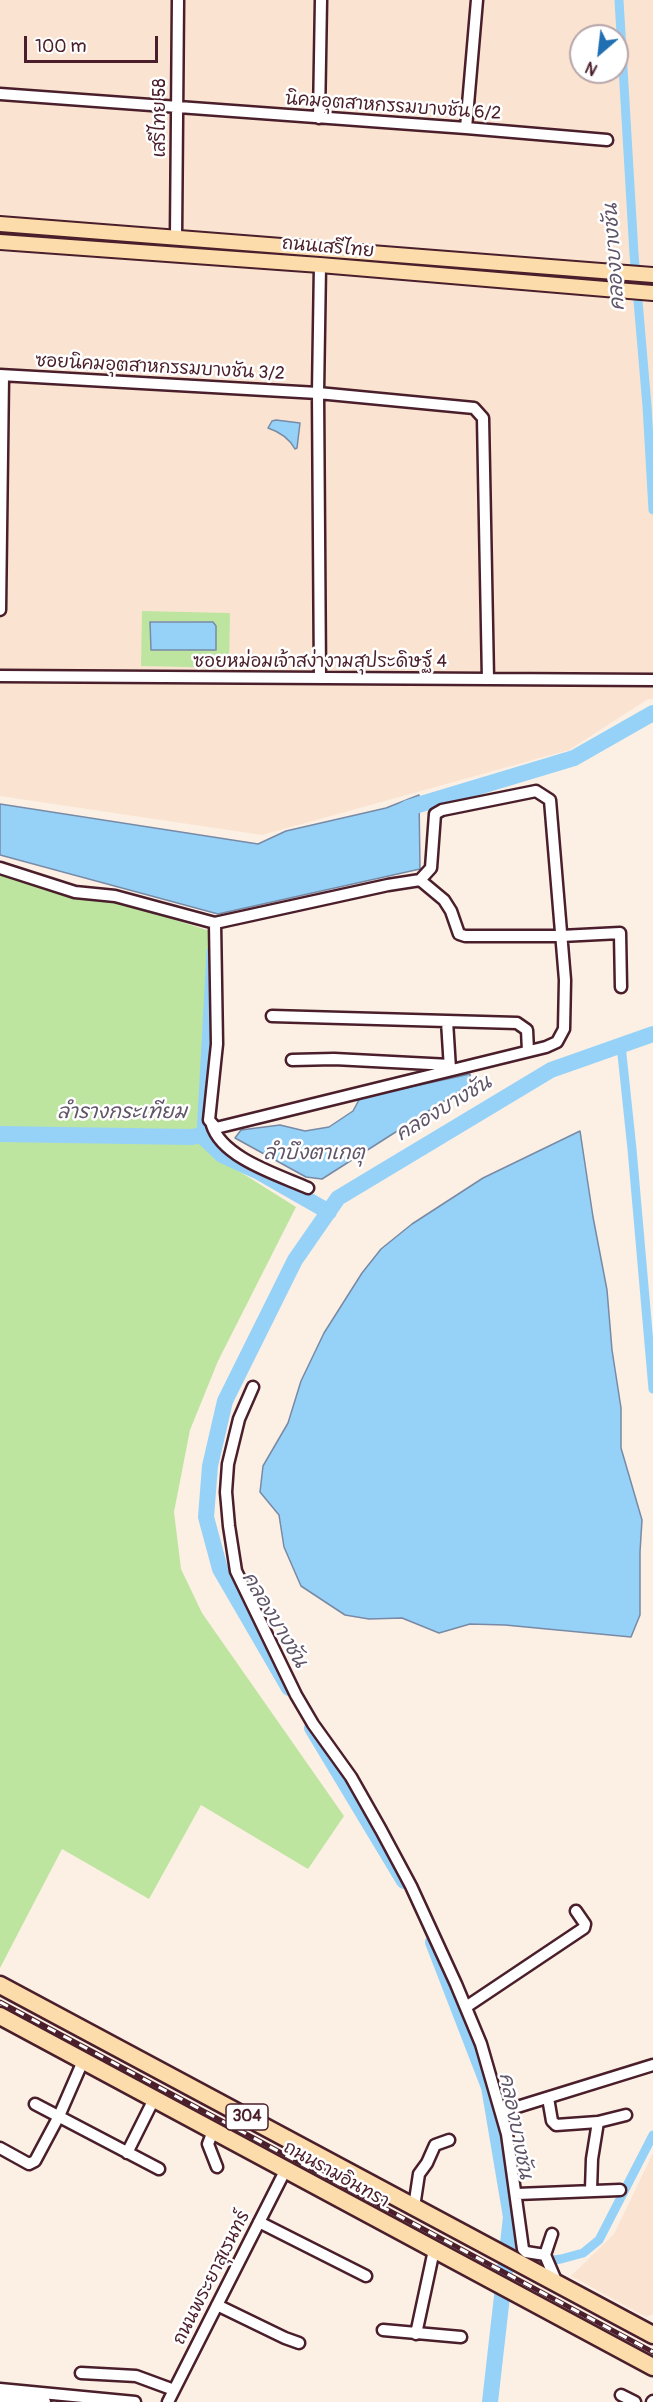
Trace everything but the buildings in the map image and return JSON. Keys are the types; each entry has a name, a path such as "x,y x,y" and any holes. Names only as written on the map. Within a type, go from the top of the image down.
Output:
{"highway":[{"name":"ถนนรามอินทรา","path":"0,1985 493,2250 544,2263 558,2285 653,2335"},
{"name":"ถนนรามอินทรา","path":"0,2016 653,2367"}],"main road":[{"name":"ถนนเสรีไทย","path":"0,224 653,275"},
{"name":"ถนนเสรีไทย","path":"0,242 320,265 653,293"},
{"path":"320,249 320,265"}],"street":[{"name":"เสรีไทย 58","path":"176,237 177,0"},
{"path":"319,118 321,0"},
{"path":"466,128 477,0"},
{"name":"นิคมอุตสาหกรรมบางชัน 6/2","path":"0,94 607,140"},
{"path":"320,265 318,393 320,678"},
{"path":"0,610 2,375"},
{"name":"ซอยนิคมอุตสาหกรรมบางชัน 3/2","path":"2,375 318,393 467,406 480,412 483,418 488,679"},
{"name":"ซอยหม่อมเจ้าสง่างามสุประดิษฐ์ 4","path":"0,676 653,680"},
{"path":"0,868 75,892 115,896 215,922 420,880 431,868 435,814 441,810 536,791 550,800 565,980 564,1029 557,1042 528,1051 450,1067 216,1128 212,1125"},
{"path":"420,880 444,900 451,911 459,934 465,936 561,936 620,933 621,987"},
{"path":"215,922 217,1044 209,1120 218,1139 248,1162 308,1188"},
{"path":"272,1016 517,1023 527,1030 528,1051"},
{"path":"447,1021 450,1067"},
{"path":"292,1060 334,1059 450,1067"},
{"path":"253,1386 239,1419 228,1464 226,1492 236,1571 296,1695 324,1740 351,1777 381,1830 424,1914 481,2044 507,2134 523,2249 544,2263 552,2234"},
{"path":"465,2007 584,1928 585,1924 576,1911"},
{"path":"0,2148 31,2164 59,2116 83,2061"},
{"path":"501,2112 653,2065"},
{"path":"548,2098 552,2121 556,2126 598,2122 627,2115"},
{"path":"127,2153 154,2099"},
{"path":"35,2104 159,2169"},
{"path":"591,2190 592,2159 598,2122"},
{"path":"213,2131 208,2144 217,2167"},
{"path":"414,2207 420,2170 427,2163 435,2145 449,2140"},
{"name":"ถนนพระยาสุเรนทร์","path":"168,2402 286,2169"},
{"path":"517,2194 620,2190"},
{"path":"259,2222 366,2276"},
{"path":"416,2334 434,2250"},
{"path":"217,2305 299,2343"},
{"path":"383,2330 461,2337"},
{"path":"81,2373 136,2376 174,2390"},
{"path":"0,2388 135,2402"},
{"path":"621,2395 635,2402"},
{"path":"0,2398 45,2402"}],"shaded area":[{"path":"0,0 653,0 653,699 648,699 569,750 262,835 0,796"},
{"path":"653,2153 653,2314 646,2317 571,2276 614,2234"}],"green space":[{"path":"142,611 230,613 229,668 141,666","holes":["152,621 213,622 216,626 216,648 150,647"]},
{"path":"0,875 73,897 113,900 213,932 209,1063 202,1130 215,1156 296,1207 218,1361 190,1430 174,1512 181,1569 202,1613 344,1816 308,1869 201,1805 149,1899 62,1849 0,1968"}],"water":[{"path":"272,421 300,423 297,448 295,449 284,436 268,428"},
{"path":"150,622 213,622 216,626 216,650 151,650"},
{"path":"419,795 420,869 218,914 0,855 0,804 258,844 286,831 386,808"},
{"name":"ลำบึงตาเกตุ","path":"470,1074 471,1084 322,1179 306,1177 235,1138 241,1130 280,1125 305,1131 329,1127 353,1111 360,1098"},
{"path":"580,1131 607,1290 612,1350 621,1408 621,1448 642,1520 640,1615 631,1637 505,1625 470,1624 439,1633 402,1618 369,1619 345,1615 301,1586 284,1547 279,1515 260,1492 263,1466 288,1423 301,1381 324,1333 362,1273 381,1249 412,1224 483,1178"}],"waterway":[{"name":"คลองบางชัน","path":"619,0 634,254 653,510"},
{"path":"399,813 408,808 574,758 653,713"},
{"path":"201,1135 211,951"},
{"name":"คลองบางชัน","path":"289,1688 220,1569 206,1517 210,1466 225,1401 295,1260 338,1198 551,1070 653,1034"},
{"path":"621,1045 653,1389"},
{"name":"ลำรางกระเทียม","path":"0,1134 192,1137 201,1135 222,1155 259,1172 329,1212"},
{"name":"คลองบางชัน","path":"312,1728 404,1881"},
{"name":"คลองบางชัน","path":"433,1942 489,2087 511,2217 490,2402"},
{"path":"518,2255 538,2262 561,2259 583,2253 599,2240 653,2135"}],"railway":[{"path":"0,2002 653,2352"}]}
